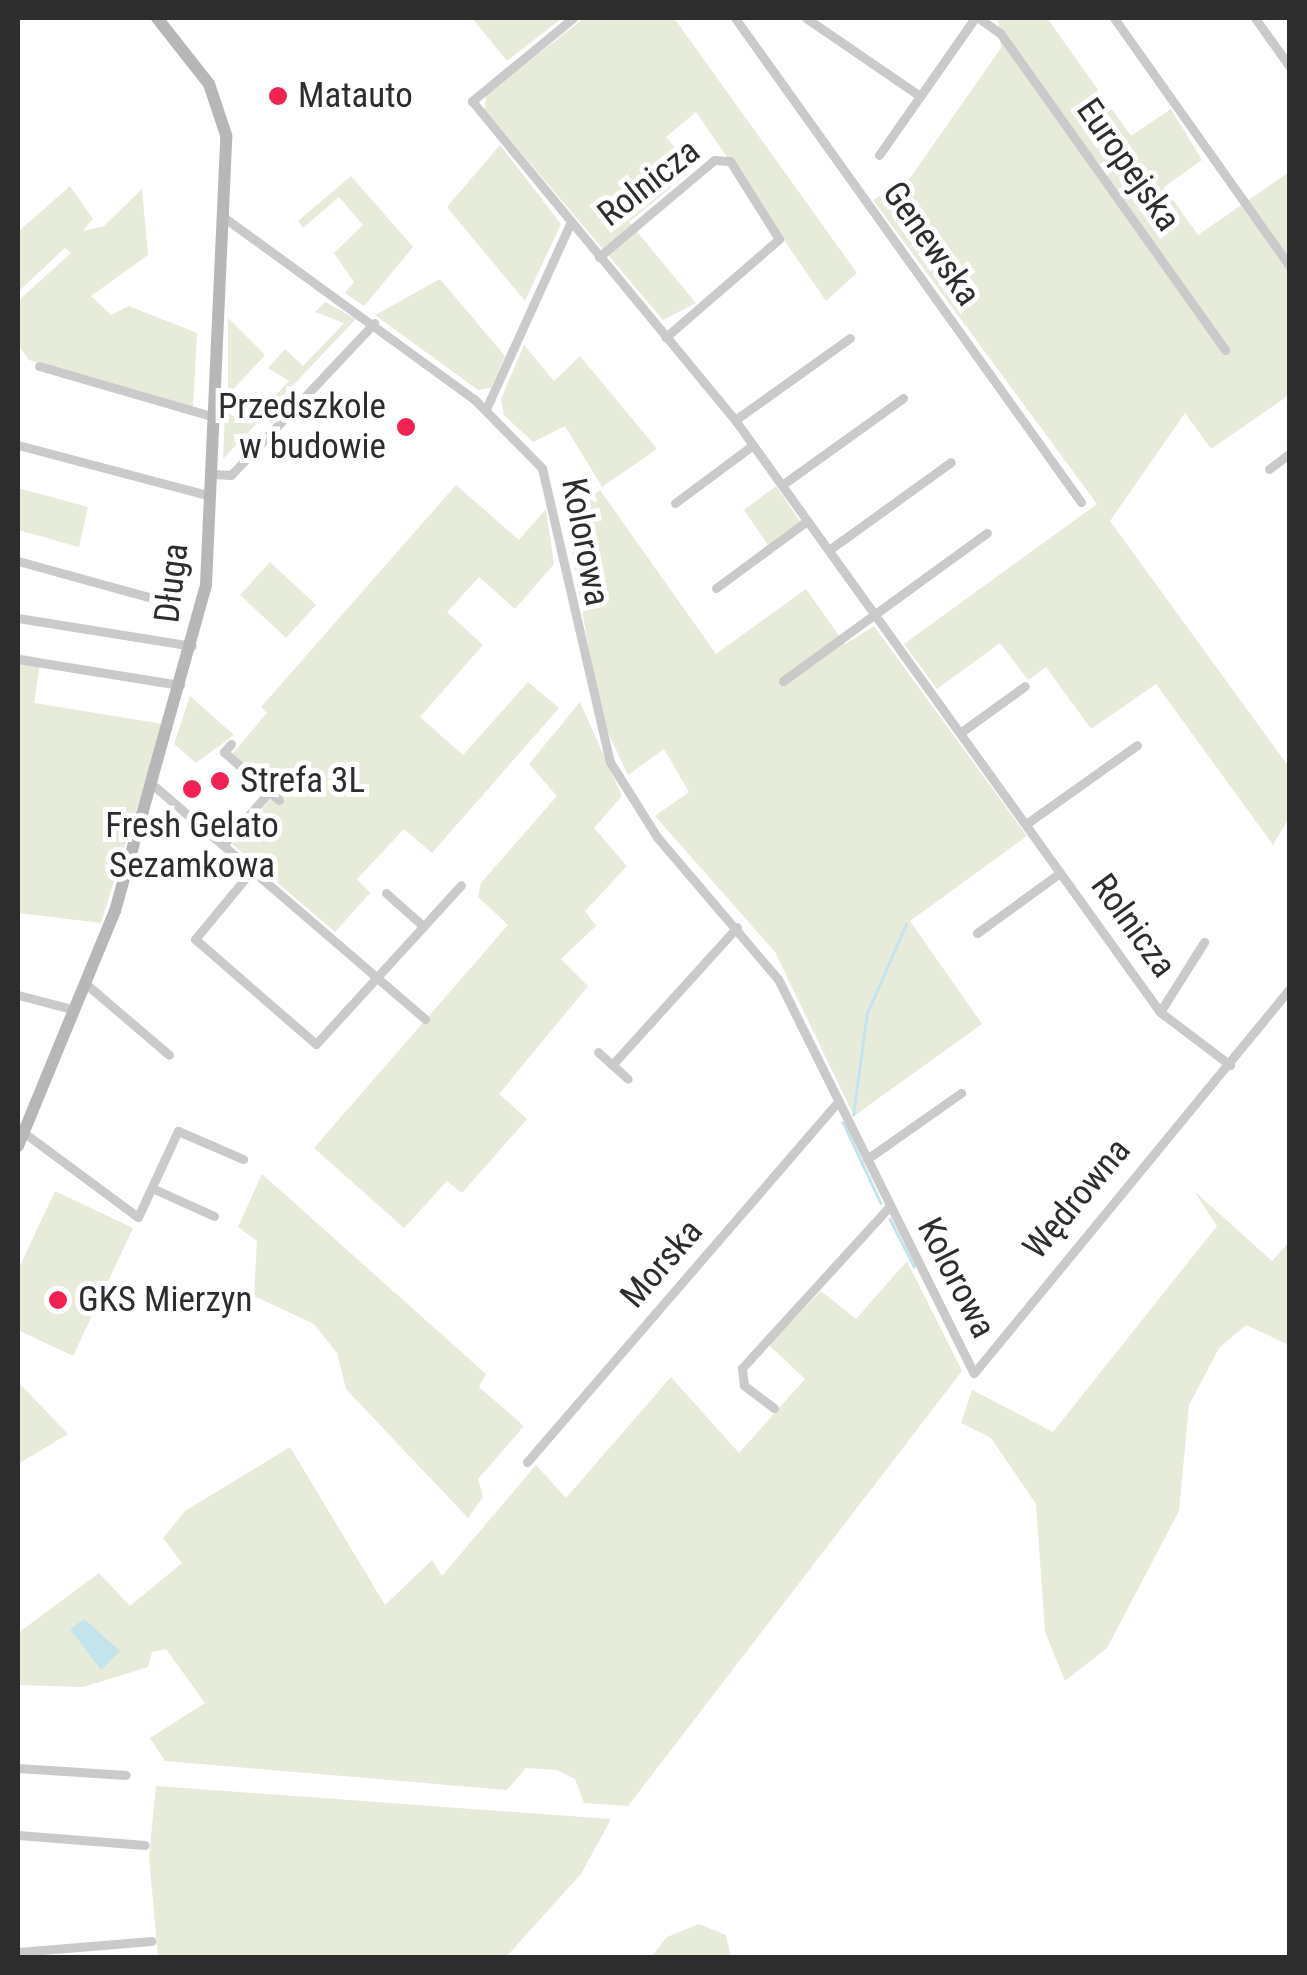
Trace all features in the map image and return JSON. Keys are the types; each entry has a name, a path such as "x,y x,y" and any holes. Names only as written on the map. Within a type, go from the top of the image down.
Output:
{"street":[{"name":"Długa","path":"20,1139 86,984 153,786 194,646 211,496 222,216 220,106 157,18"},
{"name":"Rolnicza","path":"573,18 472,101 735,420 1160,1012 1230,1065"},
{"name":"Genewska","path":"735,18 1081,502"},
{"path":"806,18 920,96"},
{"path":"879,154 977,18"},
{"name":"Europejska","path":"977,18 1000,32 1225,350"},
{"path":"1114,18 1290,267"},
{"path":"1254,18 1290,67"},
{"name":"Rolnicza","path":"599,256 714,160 730,161 779,239 666,336"},
{"name":"Kolorowa","path":"222,216 374,323 486,410 550,482 574,631 610,762 657,837 778,979 974,1374"},
{"path":"486,410 570,224"},
{"path":"212,474 231,475 374,323"},
{"path":"735,420 850,338"},
{"path":"40,366 214,417"},
{"path":"782,485 903,398"},
{"path":"18,445 211,496"},
{"path":"676,503 753,445"},
{"path":"1268,469 1285,456 1290,471"},
{"path":"828,550 951,462"},
{"path":"716,588 807,521"},
{"path":"783,682 987,533"},
{"path":"18,561 163,601"},
{"path":"18,618 194,646"},
{"path":"18,659 183,685"},
{"path":"960,733 1025,686"},
{"path":"231,744 224,752 279,800"},
{"path":"1026,824 1137,745"},
{"path":"153,786 424,1019"},
{"path":"224,844 269,792"},
{"path":"253,869 198,932 212,957 316,1044 461,885"},
{"name":"Rolnicza","path":"976,933 1060,873"},
{"path":"386,894 422,925"},
{"path":"612,1065 737,927"},
{"name":"Rolnicza","path":"1160,1012 1204,942"},
{"path":"86,984 169,1055"},
{"name":"Wędrowna","path":"974,1374 1078,1237 1230,1065 1290,988"},
{"path":"18,995 75,1010"},
{"path":"598,1052 628,1078"},
{"path":"867,1159 961,1093"},
{"name":"Morska","path":"527,1462 838,1101"},
{"path":"20,1139 138,1217 178,1131 242,1159"},
{"path":"152,1188 214,1216"},
{"name":"Kolorowa","path":"774,1408 744,1385 742,1368 888,1207"},
{"path":"18,1768 126,1775"},
{"path":"18,1836 144,1845"},
{"path":"18,1952 152,1941"}],"green space":[{"path":"472,18 562,18 507,61"},
{"path":"584,18 674,18 857,273 826,301 696,112 666,137 693,169 629,222 696,303 663,320 485,110 486,95"},
{"path":"998,18 1047,18 1131,136 1171,109 1202,160 1164,187 1198,235 1289,172 1289,395 1211,449 1185,413 1110,521 1289,767 1289,818 1273,845 1156,684 1091,729 1046,667 1028,680 1000,643 937,689 904,644 1097,504 873,200 910,178 1001,48"},
{"path":"500,145 561,224 525,301 447,207"},
{"path":"351,176 413,247 364,306 345,293 354,282 334,253 363,225 339,197 303,228 298,221"},
{"path":"70,186 93,219 83,231 104,226 142,189 148,255 91,296 111,315 129,306 197,333 193,407 29,360 18,345 18,301 71,253 65,248 18,292 18,232"},
{"path":"440,279 505,356 491,388 478,390 375,315"},
{"path":"325,302 356,319 223,459 225,411 248,424 289,381 268,368 285,349 303,366 344,323 315,312"},
{"path":"228,318 265,355 228,395"},
{"path":"524,345 554,381 580,356 657,449 602,487 565,426 533,442 504,415 501,399"},
{"path":"456,485 519,540 546,509 554,564 515,609 479,577 447,612 483,645 420,717 463,755 528,682 559,708 432,853 404,829 357,879 370,893 335,932 232,844 276,793 232,754 267,713 261,707"},
{"path":"776,486 800,521 768,545 744,510"},
{"path":"18,488 88,507 79,547 18,530"},
{"path":"600,490 716,654 806,589 845,644 874,626 1027,836 910,921 982,1024 854,1116 775,952 655,816 689,792 664,749 628,775 601,718 565,515"},
{"path":"270,562 316,605 286,638 240,595"},
{"path":"18,654 41,658 34,703 163,724 101,923 18,913"},
{"path":"190,696 234,735 196,763 174,744"},
{"path":"580,702 622,796 594,828 627,866 585,911 596,926 561,959 588,986 499,1094 527,1119 462,1193 447,1181 404,1228 314,1148 508,925 478,897 481,883 557,796 529,764"},
{"path":"262,1174 486,1374 479,1387 524,1426 478,1479 483,1497 468,1518 346,1389 337,1353 314,1324 254,1296 257,1241 238,1227"},
{"name":"GKS Mierzyn","path":"55,1191 133,1228 73,1356 18,1330 18,1270"},
{"path":"1194,1191 1272,1261 1289,1242 1289,1345 1246,1325 1219,1348 1189,1405 1179,1511 1107,1648 1065,1681 1045,1632 1036,1504 991,1438 961,1423 972,1390 1053,1432 1217,1226"},
{"path":"907,1261 962,1371 628,1806 584,1803 575,1779 557,1770 526,1768 507,1790 165,1761 150,1738 205,1703 166,1649 152,1652 148,1667 83,1687 18,1685 18,1633 99,1573 130,1606 182,1563 163,1538 185,1511 290,1447 385,1605 432,1560 442,1576 536,1465 566,1498 671,1377 739,1453 805,1379 769,1345 821,1291 856,1319"},
{"path":"18,1382 68,1434 18,1464"},
{"path":"156,1786 611,1819 581,1874 506,1957 158,1957 149,1857"},
{"path":"699,1924 726,1935 731,1957 651,1957 667,1937"}],"water":[{"path":"84,1619 120,1651 101,1670 70,1629"}],"waterway":[{"path":"853,1115 867,1013 906,924"},
{"path":"843,1122 881,1203"},
{"path":"890,1219 914,1266"}],"place":[{"name":"Matauto","path":"278,96"},
{"name":"Przedszkole w budowie","path":"406,427"},
{"name":"Strefa 3L","path":"220,781"},
{"name":"Fresh Gelato Sezamkowa","path":"192,789"},
{"name":"GKS Mierzyn","path":"58,1300"}]}
